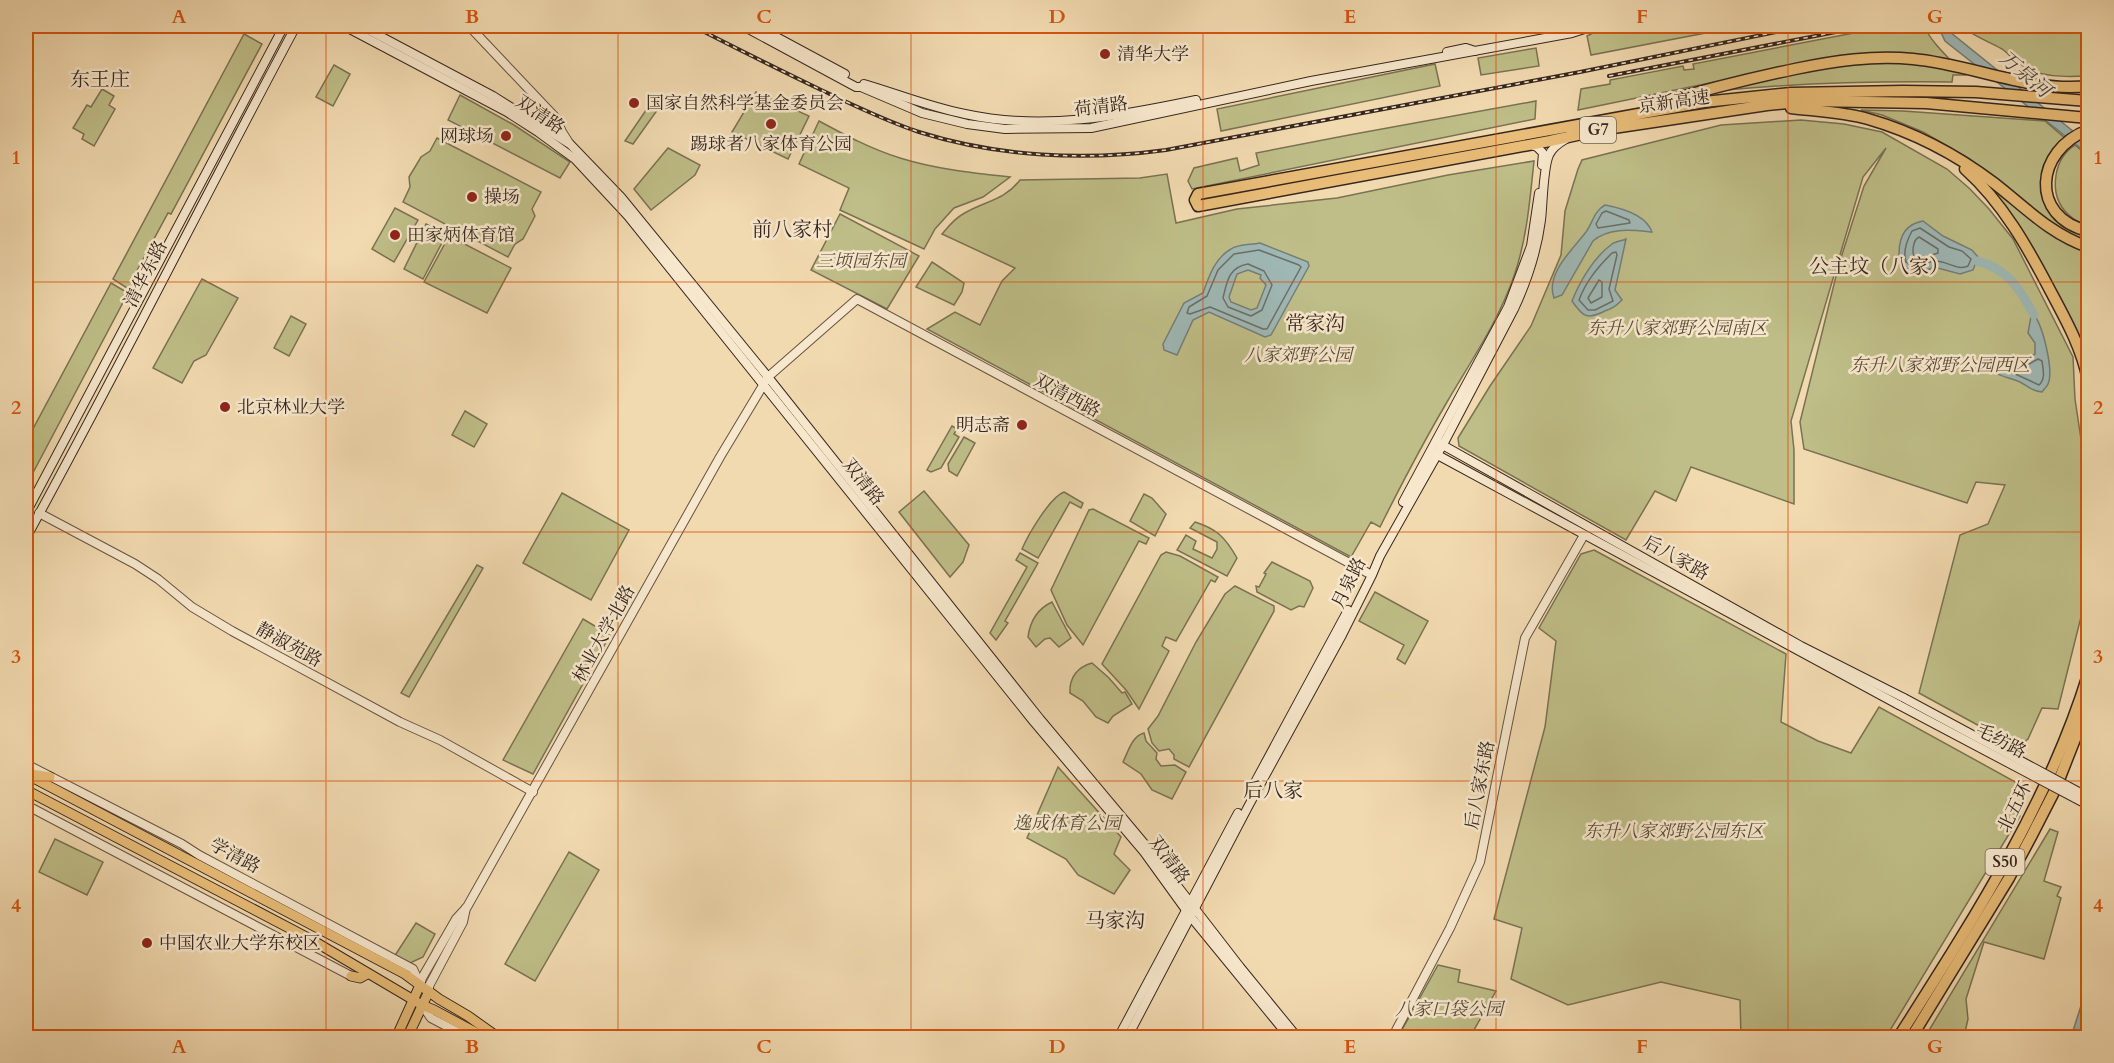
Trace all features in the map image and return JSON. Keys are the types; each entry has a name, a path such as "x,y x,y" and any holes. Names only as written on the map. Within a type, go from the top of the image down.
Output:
{"highway":[{"path":"1607,119 1756,77 1818,64 1863,58 1919,59 2042,84 2067,87 2088,86"},
{"name":"京新高速","path":"2085,117 1926,103 1809,101 1767,105 1600,130 1531,145 1198,206 1195,201 1198,194 1704,102 1791,93 1903,91 1976,92 2088,101"},
{"path":"1767,105 1830,112 1867,119 1920,138 1966,163 2055,232 2088,247"},
{"path":"2088,130 2070,139 2057,152 2047,171 2046,186 2048,195 2061,217 2076,227 2088,231"},
{"path":"1944,151 1972,176 2026,244 2065,318 2088,380"},
{"name":"北五环","path":"1898,1038 2023,830 2081,699 2088,675"},
{"name":"北五环","path":"1911,1038 2009,878 2032,835 2055,790 2088,706"}],"main road":[{"name":"清华东路","path":"26,514 284,26"},
{"name":"清华东路","path":"26,538 296,26"},
{"name":"双清路","path":"344,26 507,112 574,159 628,216 1193,904 1240,967 1298,1038"},
{"name":"双清路","path":"361,26 493,96 570,144 643,223 1034,722 1144,852 1188,914 1290,1038"},
{"name":"荷清路","path":"743,26 856,87 861,87 922,114 1005,129 1090,124 1466,48 1479,52 1572,33 1594,26"},
{"name":"荷清路","path":"756,26 862,83 918,103 966,115 1003,120 1090,124"},
{"path":"1089,110 1090,124"},
{"name":"月泉路","path":"1127,1038 1193,904 1368,573 1523,289 1535,251 1541,221 1548,155 1557,145 1570,137"},
{"name":"月泉路","path":"1439,442 1509,307 1531,246 1543,158 1540,150 1531,145"},
{"name":"后八家路","path":"1439,442 1901,702"},
{"name":"月泉路","path":"1193,904 1347,625 1433,452"},
{"name":"后八家路","path":"1433,452 1584,535 1901,702"},
{"path":"26,514 38,514 32,501"},
{"name":"毛纺路","path":"1901,702 2088,796"},
{"name":"毛纺路","path":"1901,702 2088,806"},
{"path":"26,774 50,777"},
{"name":"学清路","path":"26,774 405,974 499,1038"},
{"path":"26,790 312,940 417,1003 486,1038"},
{"path":"214,873 232,873"},
{"name":"月泉路","path":"1118,1038 1188,914"},
{"path":"351,976 360,978 367,974"},
{"path":"396,1038 424,988"},
{"path":"407,1038 417,1003"}],"street":[{"name":"双清路","path":"469,26 556,117 570,144"},
{"name":"双清西路","path":"765,381 857,299 1368,573"},
{"name":"林业大学北路","path":"424,988 422,978 456,918 467,907 680,527 765,381"},
{"name":"静淑苑路","path":"38,514 135,564 158,579 192,608 232,631 394,719 440,740 533,792"},
{"name":"后八家东路","path":"1392,1038 1450,928 1480,862 1525,638 1584,535"},
{"name":"学清路","path":"26,764 182,844 413,969 424,988"},
{"path":"26,805 351,976"},
{"path":"417,1003 431,1018 469,1038"}],"green space":[{"path":"1607,26 1742,26 1591,55 1587,36"},
{"path":"1890,26 1925,26 1936,44 1965,75 1953,75 1952,82 1839,83 1726,90 1719,81 1578,110 1581,89 1610,84 1610,80 1683,66 1684,70 1694,69 1693,64"},
{"path":"1961,26 2088,26 2088,76 2044,74 2027,69 2002,49"},
{"path":"244,34 262,44 171,214 168,213 134,276 137,278 130,290 113,279"},
{"path":"1536,48 1539,66 1481,75 1478,58"},
{"path":"1435,64 1440,86 1221,131 1217,109"},
{"path":"334,65 350,74 333,106 316,97"},
{"path":"102,89 114,96 109,105 115,109 94,146 82,139 84,134 73,128 87,105 91,107"},
{"name":"踢球者八家体育公园","path":"756,92 809,116 788,159 732,132"},
{"name":"网球场","path":"460,95 514,125 570,162 560,178 448,120"},
{"path":"655,97 663,102 633,144 625,141"},
{"path":"1536,101 1535,119 1192,189 1188,181 1194,168 1237,158 1240,171 1259,165 1256,153"},
{"path":"1861,110 2045,121 2066,139 2045,163 2042,179 2047,198 2060,219 2072,230 2088,237 2088,371 2004,206 1970,159 1923,132 1882,115"},
{"path":"1801,120 1844,124 1882,132 1947,169 1970,189 2013,239 2073,357 2075,399 2088,486 2088,589 2058,709 2042,708 2028,739 2018,747 1919,693 1960,535 1988,524 2005,485 1976,482 1967,503 1804,449 1800,422 1839,264 1864,186 1886,148 1863,177 1791,421 1794,450 1794,504 1691,467 1676,501 1655,491 1626,540 1459,446 1458,438 1531,326 1561,255 1565,211 1582,160 1721,125"},
{"path":"819,121 868,146 913,162 940,168 1010,177 983,197 954,208 935,229 924,249 840,210 849,188 799,164"},
{"name":"操场","path":"437,138 541,192 532,209 535,216 523,239 515,244 508,257 403,202 410,187 409,177 421,157 430,151"},
{"path":"2075,145 2088,156 2088,226 2075,220 2064,210 2056,194 2058,166 2062,158"},
{"path":"668,148 700,165 695,175 651,210 634,189"},
{"name":"八家郊野公园","path":"1534,161 1528,218 1509,290 1484,339 1429,433 1380,527 1371,522 1351,557 927,329 955,312 980,325 1002,281 1015,268 942,234 960,216 1000,197 1020,180 1140,178 1167,174 1176,223 1237,209 1337,198 1448,175"},
{"name":"田家炳体育馆","path":"395,208 418,220 394,262 372,249"},
{"name":"三顷园东园","path":"840,214 919,256 887,309 811,270"},
{"path":"426,224 446,235 423,279 404,269"},
{"path":"449,236 511,268 487,313 424,282"},
{"path":"932,262 964,283 962,292 954,305 916,287"},
{"path":"202,279 238,298 206,355 194,361 182,383 153,368"},
{"path":"111,283 128,293 26,486 26,442"},
{"path":"291,316 306,324 289,356 274,348"},
{"path":"465,411 487,424 474,447 452,435"},
{"path":"952,426 957,429 954,434 959,437 941,468 931,472 927,470"},
{"path":"964,437 975,443 957,476 949,471 948,464"},
{"path":"924,491 969,545 963,562 950,577 899,512"},
{"path":"1064,492 1083,503 1081,508 1070,502 1038,558 1022,549 1046,509 1058,495"},
{"path":"562,493 629,530 591,600 523,563"},
{"path":"1144,494 1152,498 1166,514 1155,536 1130,521"},
{"path":"1093,509 1149,538 1146,544 1139,541 1083,645 1067,625 1051,590 1089,510"},
{"path":"1195,522 1220,535 1237,558 1227,576 1177,550 1186,535 1196,541 1193,549 1212,558 1217,549 1217,542 1190,528"},
{"name":"东升八家郊野公园东区","path":"1594,550 1786,654 1781,722 1818,741 1851,753 1879,707 2019,784 2007,808 2020,816 1886,1037 1741,1037 1740,1000 1661,982 1568,1005 1511,979 1522,928 1494,919 1545,727 1556,641 1539,628 1581,554"},
{"path":"1166,552 1180,556 1218,577 1215,582 1211,580 1176,641 1166,637 1162,646 1169,651 1139,709 1126,690 1102,664 1161,555"},
{"path":"1020,553 1038,563 1005,621 1008,623 996,640 990,633 1027,567 1016,560"},
{"path":"1272,562 1310,581 1313,588 1304,607 1299,606 1291,610 1257,592 1256,586 1259,587 1266,574 1264,573"},
{"path":"477,565 483,568 409,697 401,693"},
{"path":"1235,586 1274,606 1274,611 1189,767 1174,759 1169,749 1159,751 1152,743 1148,729 1158,716 1196,642 1225,594"},
{"path":"1375,592 1428,621 1405,664 1397,659 1404,645 1359,621"},
{"path":"1052,602 1071,638 1059,647 1050,638 1045,639 1036,647 1028,637 1030,626 1038,612"},
{"path":"583,619 610,635 533,774 503,760"},
{"path":"1092,663 1122,693 1125,692 1132,704 1113,716 1108,723 1096,717 1083,701 1070,693 1071,682 1075,674"},
{"path":"1144,733 1146,741 1157,753 1156,759 1161,766 1175,765 1186,772 1172,799 1152,790 1141,774 1123,762 1133,741"},
{"name":"逸成体育公园","path":"1058,767 1121,837 1114,854 1130,870 1114,894 1078,875 1066,859 1027,838"},
{"path":"2050,829 2058,832 2044,881 2061,887 2057,896 2061,898 2044,959 1984,942 1966,999 1968,1019 1964,1037 1925,1037"},
{"path":"55,839 103,862 87,895 39,872"},
{"path":"569,852 599,870 535,981 505,964"},
{"path":"416,923 435,934 423,957 408,964 394,957"},
{"name":"八家口袋公园","path":"1438,965 1460,970 1458,982 1496,991 1470,1037 1398,1037"}],"water":[{"path":"1938,26 1946,26 1950,32 2084,140 2088,140 2088,154 1945,41"},
{"path":"1605,205 1625,210 1639,217 1652,232 1613,231 1593,241 1562,295 1554,298 1553,280 1557,271 1586,232 1601,207"},
{"path":"1923,221 1943,236 1972,250 1978,257 1973,270 1960,274 1934,267 1925,271 1917,271 1900,265 1900,243 1905,231 1915,223"},
{"path":"1626,239 1615,290 1622,300 1599,314 1590,316 1583,314 1572,301 1583,278 1605,249 1613,243"},
{"path":"1260,243 1308,262 1309,266 1271,335 1265,337 1209,312 1193,320 1177,355 1164,350 1163,344 1184,303 1203,293 1210,274 1221,257 1234,247","holes":["1248,270 1261,275 1260,278 1266,285 1257,308 1251,310 1231,302 1229,297 1237,274"]},
{"path":"2034,315 2041,329 2049,359 2048,385 2042,392 1995,373 1991,365 1994,359 2000,356 2021,362 2035,354 2035,343 2028,333 2031,316"},
{"path":"2088,984 2088,1037 2071,1037"}],"waterway":[{"path":"1977,261 2005,274 2018,288 2034,315"}],"railway":[{"path":"693,26 879,117 919,132 1011,152 1073,156 1166,150 1580,72 1806,26"},
{"path":"1609,76 1867,26"}],"place":[{"name":"清华大学","path":"1105,54"},
{"name":"国家自然科学基金委员会","path":"634,103"},
{"name":"踢球者八家体育公园","path":"771,124"},
{"name":"网球场","path":"506,136"},
{"name":"操场","path":"472,197"},
{"name":"田家炳体育馆","path":"395,235"},
{"name":"北京林业大学","path":"225,407"},
{"name":"明志斋","path":"1022,425"},
{"name":"中国农业大学东校区","path":"147,943"}],"district":[{"name":"东王庄","path":"100,79"},
{"name":"前八家村","path":"792,229"},
{"name":"公主坟（八家）","path":"1879,266"},
{"name":"常家沟","path":"1315,323"},
{"name":"后八家","path":"1273,790"},
{"name":"马家沟","path":"1115,920"}],"water label":[{"name":"万泉河","path":"2025,74"}],"park label":[{"name":"东升八家郊野公园南区","path":"1677,328"},
{"name":"东升八家郊野公园西区","path":"1940,365"}]}
